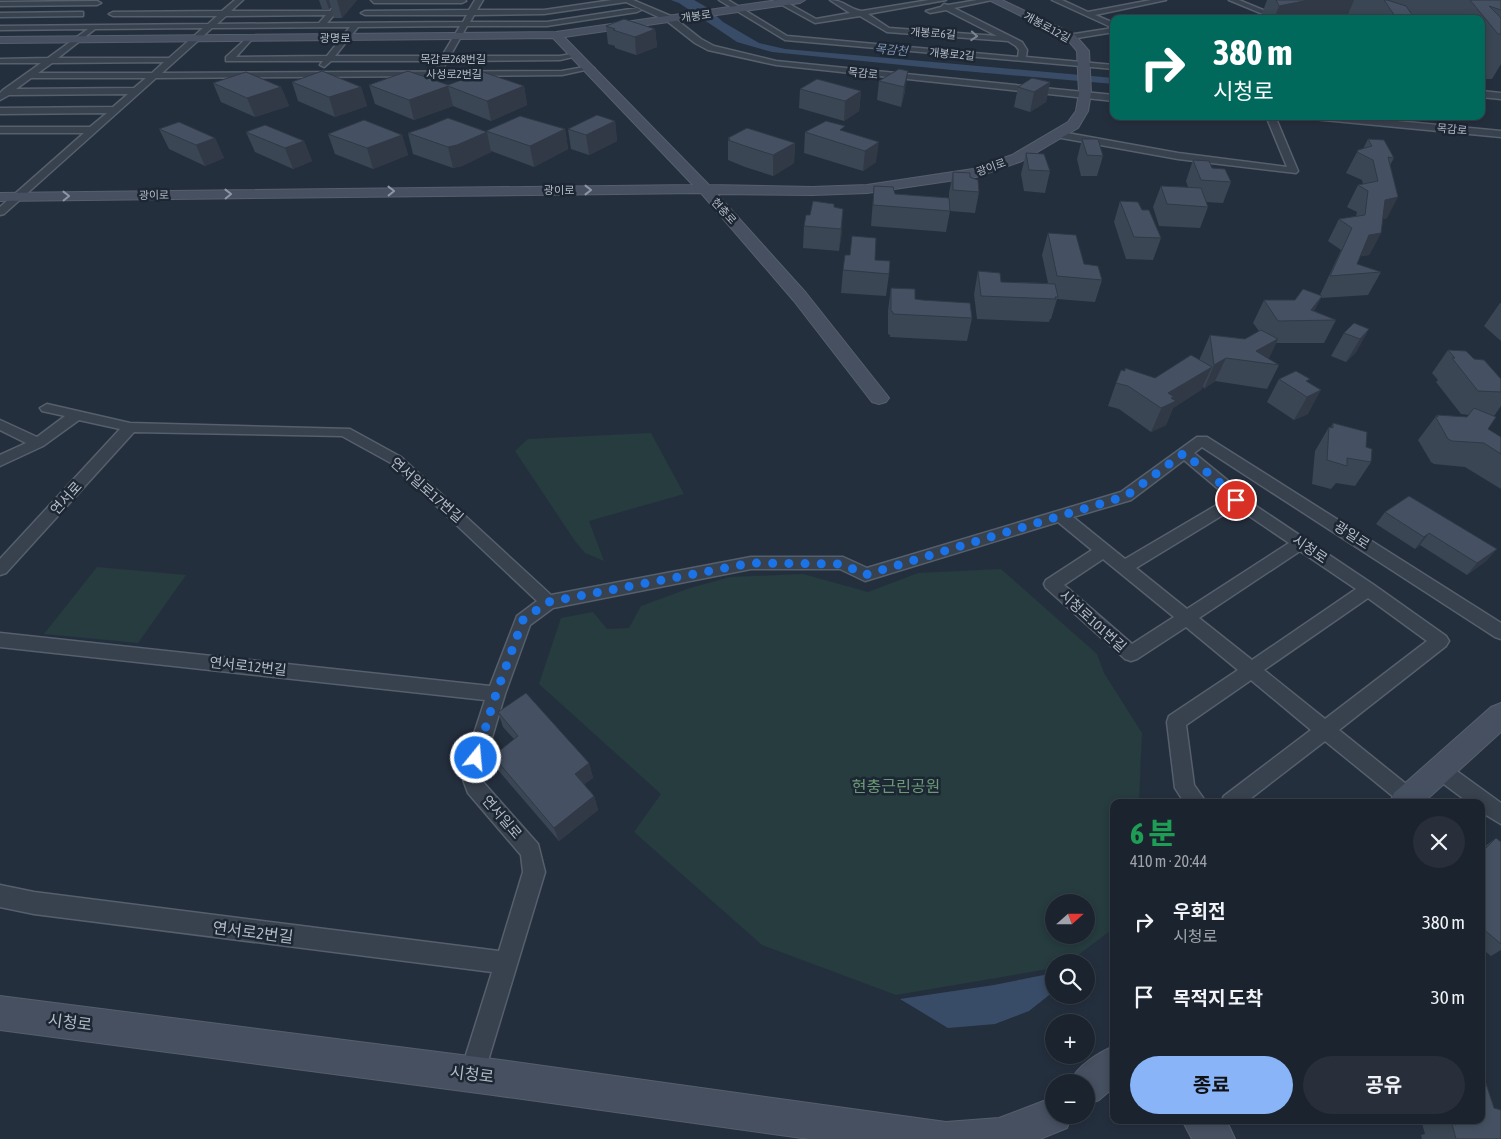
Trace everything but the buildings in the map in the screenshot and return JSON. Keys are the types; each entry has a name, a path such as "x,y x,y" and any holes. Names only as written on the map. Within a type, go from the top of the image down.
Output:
{"street":[{"path":"436,74 479,0"},
{"path":"365,13 544,12 626,0"},
{"name":"목감로","path":"626,0 673,19 698,41 711,48 776,63 1110,97"},
{"name":"개봉로2길","path":"723,0 785,38 807,30 1022,59 1110,67"},
{"name":"개봉로","path":"673,19 779,1 800,0"},
{"name":"개봉로6길","path":"834,0 855,13 861,13 887,30 1009,38"},
{"path":"779,1 807,30 861,13 937,0 1019,44 1023,50 1022,59"},
{"path":"923,12 988,0"},
{"name":"개봉로12길","path":"994,0 1071,38 1083,52 1084,65"},
{"path":"1056,0 1110,26"},
{"path":"1086,14 1162,0"},
{"path":"1233,0 1272,15"},
{"path":"4,3 99,1"},
{"path":"63,26 99,1"},
{"path":"332,2 342,1"},
{"path":"322,25 342,1"},
{"path":"317,74 365,13 363,12 370,2 488,1"},
{"path":"557,1 568,3 575,7"},
{"path":"226,3 241,2"},
{"path":"0,212 224,14 241,2"},
{"path":"871,2 897,16"},
{"path":"1246,5 1261,2"},
{"path":"3,94 127,3"},
{"path":"0,28 63,26 547,24 648,8"},
{"path":"544,12 549,34 556,36"},
{"path":"113,14 332,13"},
{"path":"0,15 80,14"},
{"name":"광명로","path":"0,40 556,36 673,19"},
{"path":"1071,38 1110,29"},
{"name":"현충로","path":"556,36 590,68 705,189 800,296 879,398"},
{"name":"목감로268번길","path":"249,38 229,59 560,58 577,55"},
{"path":"281,74 294,59"},
{"path":"0,61 173,60"},
{"path":"0,70 13,61"},
{"name":"광이로","path":"0,197 413,191 705,189 812,191 867,189 976,174 1017,158 1073,125 1082,112 1084,65"},
{"name":"사성로2번길","path":"28,76 562,73 590,68"},
{"path":"3,94 17,92 137,91"},
{"path":"1485,94 1501,96"},
{"path":"0,111 116,110"},
{"path":"1056,134 1178,156 1293,171 1272,120"},
{"name":"목감로","path":"1355,120 1501,134"},
{"path":"0,130 93,130"},
{"name":"연서일로17번길","path":"47,408 130,427 344,432 396,460 548,602"},
{"path":"0,461 38,443 76,415"},
{"path":"0,424 38,443"},
{"name":"연서로","path":"0,568 130,427"},
{"name":"연서일로","path":"472,1074 534,872 531,851 475,787 471,774 496,694 523,620 548,602 751,563 843,564 865,575 1126,496 1202,440"},
{"name":"광일로","path":"1202,440 1501,632"},
{"name":"시청로","path":"1184,453 1226,488 1236,500 1368,588 1440,642 1325,730"},
{"path":"1125,567 1236,500"},
{"path":"1061,516 1252,670 1406,799"},
{"name":"시청로101번길","path":"1104,550 1052,584 1131,654 1301,543"},
{"path":"1194,799 1185,788 1176,722 1368,588"},
{"name":"연서로12번길","path":"0,640 496,694"},
{"path":"1408,799 1501,715"},
{"path":"1235,799 1325,730"},
{"path":"1440,770 1479,799"},
{"path":"1485,803 1501,815"},
{"name":"연서로2번길","path":"0,896 43,904 507,963"},
{"name":"시청로","path":"0,1013 472,1074 943,1139"},
{"path":"1095,1080 1110,1067"},
{"path":"949,1139 999,1137 1045,1118"},
{"path":"1203,1124 1216,1139"}],"green space":[{"path":"651,433 684,494 589,521 604,561 585,553 575,541 515,451 528,439"},
{"path":"97,567 186,575 138,643 44,634"},
{"name":"현충근린공원","path":"1001,569 1097,654 1104,673 1142,733 1139,799 1110,799 1110,931 1095,942 1095,894 1045,894 1045,944 1093,944 1080,954 1045,954 1045,970 896,995 762,945 634,832 661,794 539,684 561,618 593,612 607,629 629,628 641,606 690,588 730,577 803,574 868,592 918,573"}],"water":[{"name":"목감천","path":"671,0 694,0 708,8 723,22 759,43 785,49 1110,78 1110,84 772,52 737,42 679,3"},
{"path":"1045,975 1045,998 1029,1011 995,1024 948,1028 900,999 994,985"}],"route":[{"path":"476,758 496,694 523,620 548,602 751,563 843,564 865,575 1126,496 1184,453 1226,488 1236,500"}]}
